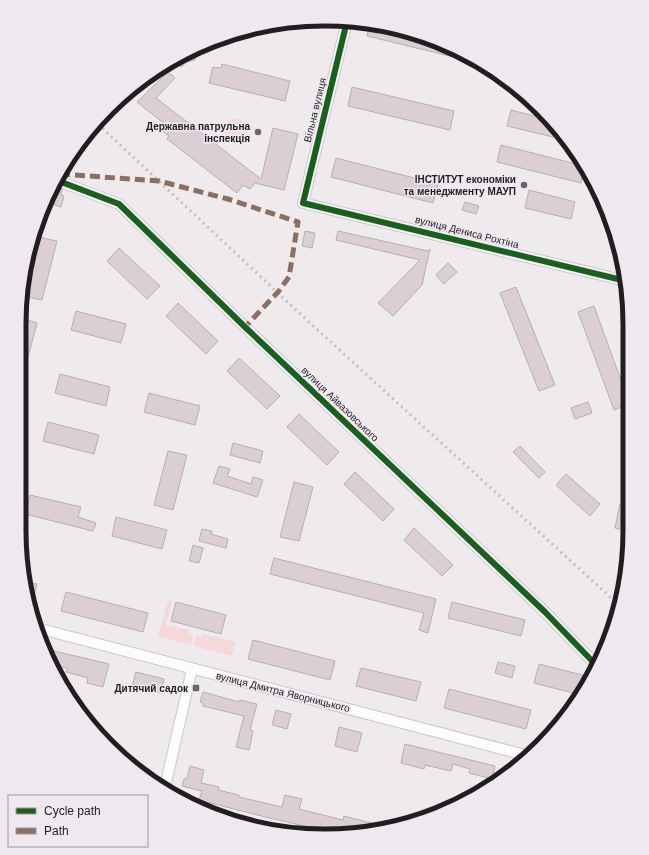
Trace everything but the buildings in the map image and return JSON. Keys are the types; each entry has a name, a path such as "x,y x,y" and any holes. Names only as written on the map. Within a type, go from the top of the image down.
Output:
{"street":[{"name":"Вільна вулиця","path":"303,203 346,27"},
{"name":"вулиця Айвазовського","path":"62,182 119,204 545,612 593,662"},
{"name":"вулиця Дениса Рохтіна","path":"303,203 619,279"},
{"name":"вулиця Дмитра Яворницького","path":"43,630 522,754"},
{"path":"166,783 192,669"}],"shaded area":[{"path":"236,119 244,122 247,130 244,138 236,141 228,138 225,130 228,122"},
{"path":"168,600 172,601 166,625 188,630 189,634 193,635 191,645 158,636"},
{"path":"203,634 236,642 232,656 194,646 196,635 202,637"}],"railway":[{"path":"101,127 310,323 614,601"}],"marked path":[{"path":"66,174 159,181 228,199 298,222 289,277 278,292 245,327"}],"cycle path":[{"path":"346,27 303,203 619,279"},
{"path":"62,182 119,204 245,327 545,612 593,662"}],"place":[{"name":"Державна патрульна інспекція","path":"258,132"},
{"name":"ІНСТИТУТ економіки та менеджменту МАУП","path":"524,185"},
{"name":"Дитячий садок","path":"196,688"}]}
